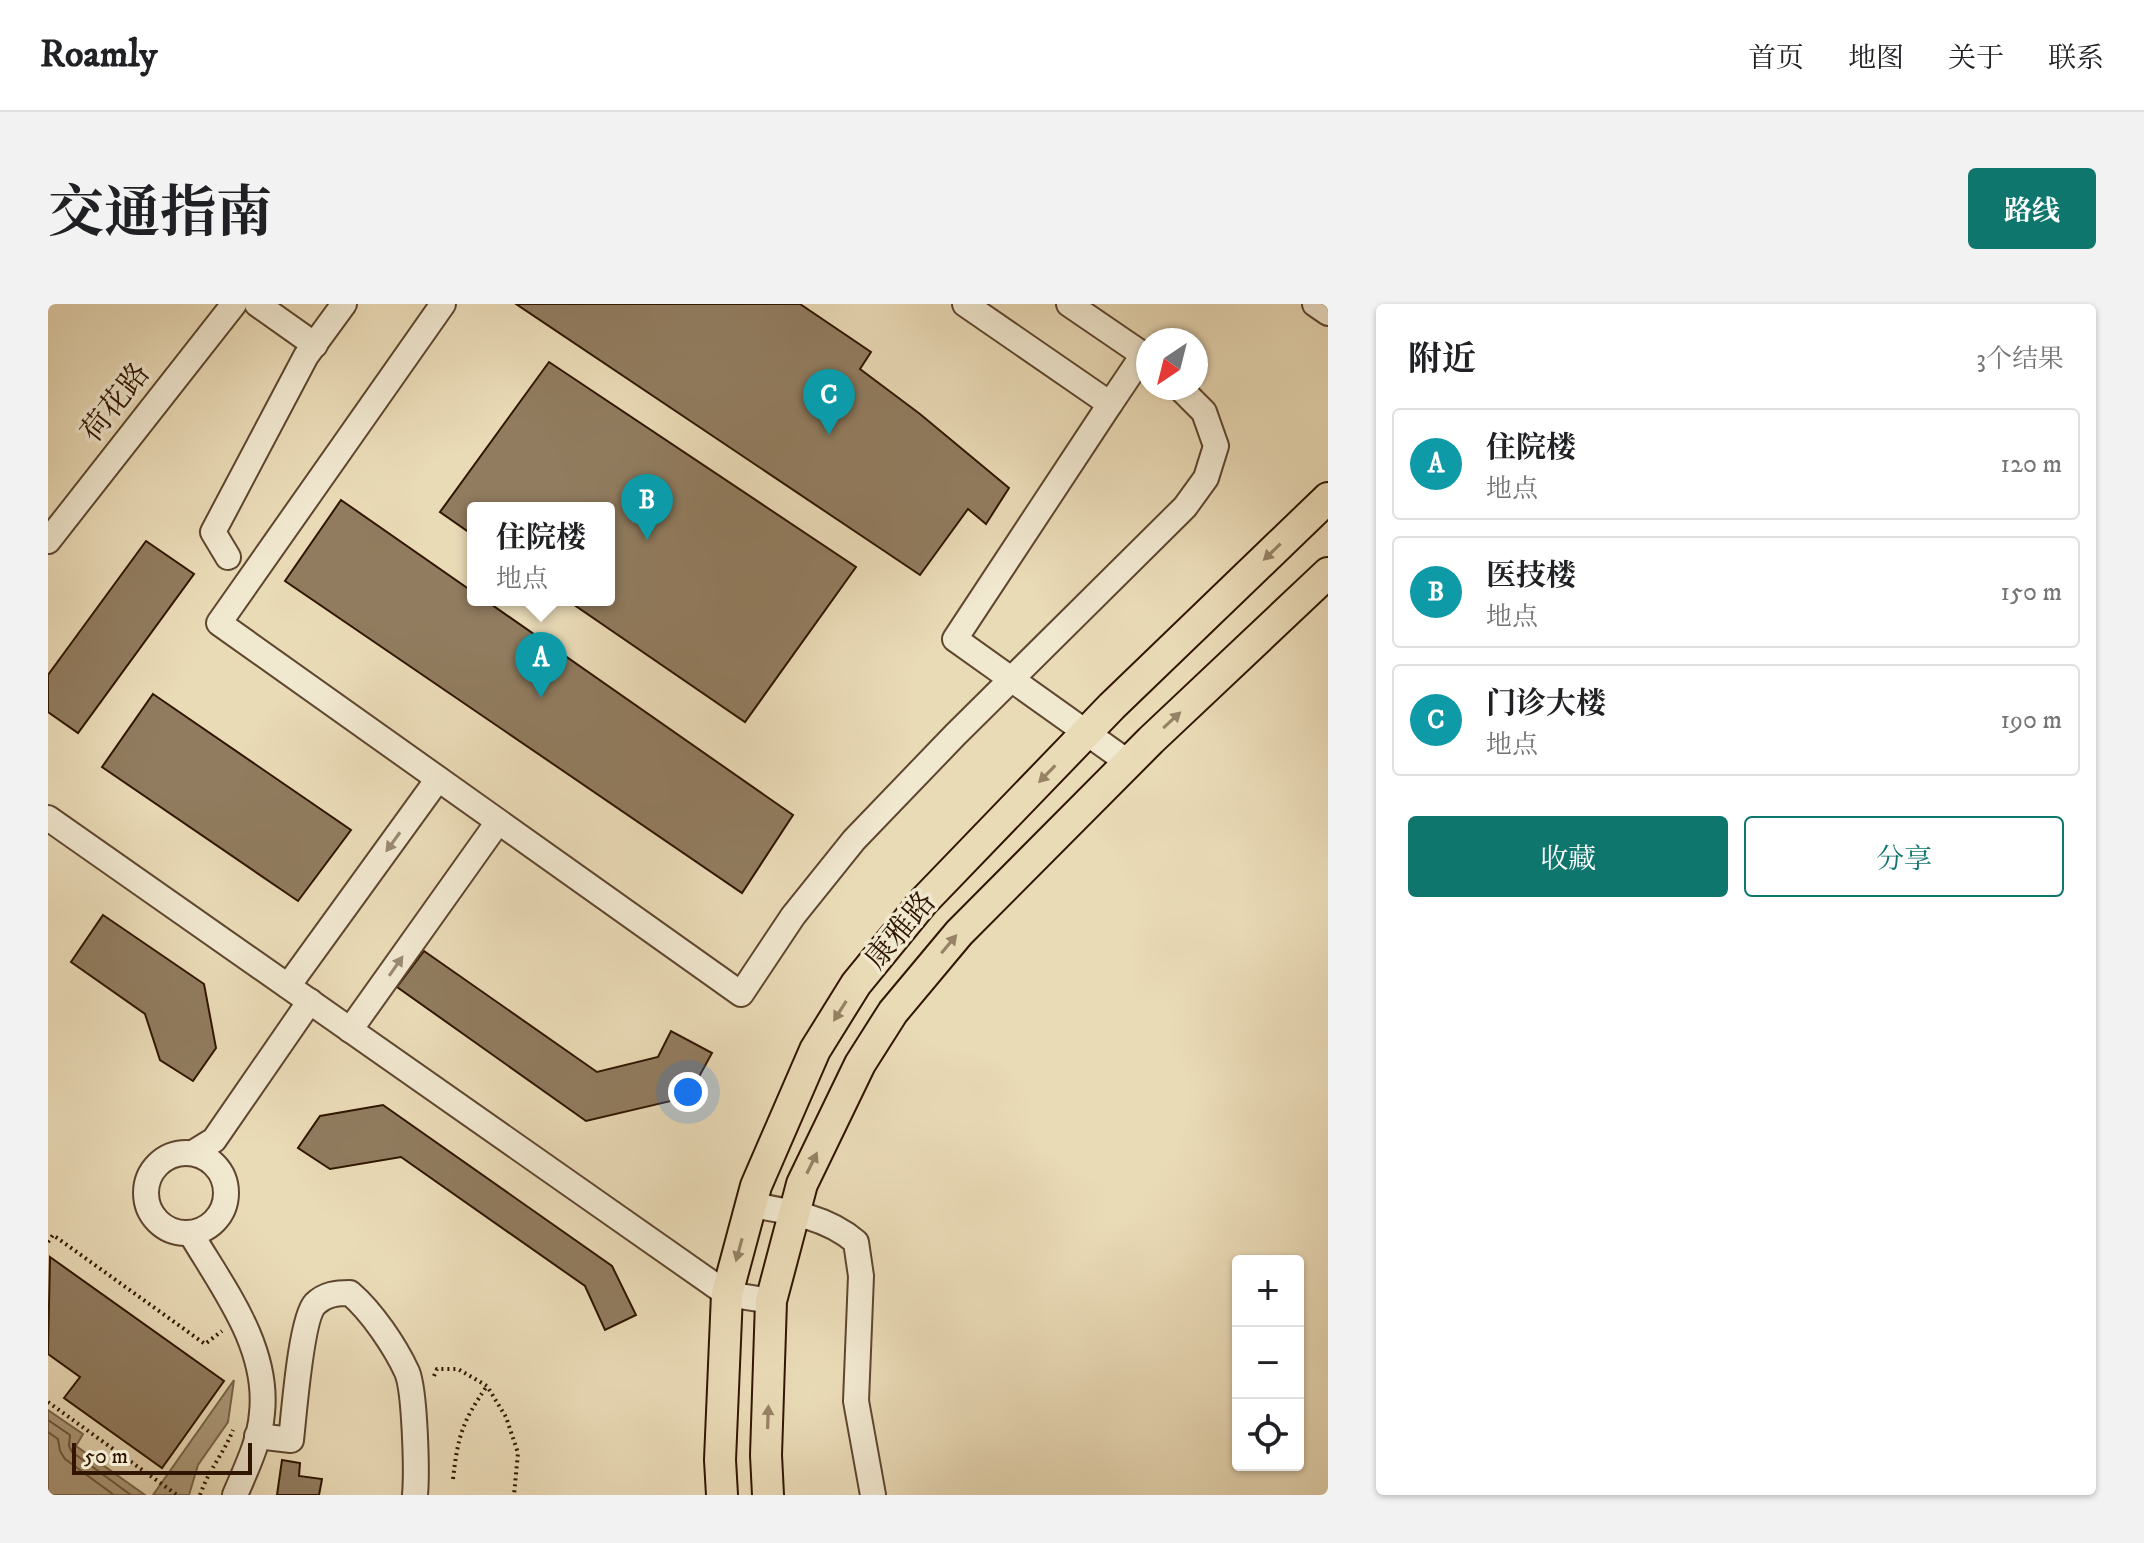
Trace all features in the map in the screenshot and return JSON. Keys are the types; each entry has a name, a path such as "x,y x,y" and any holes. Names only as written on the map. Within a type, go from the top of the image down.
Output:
{"main road":[{"name":"康雅路","path":"722,1495 720,1460 727,1294 756,1186 815,1050 856,984 923,902 1087,733 1328,498"},
{"name":"康雅路","path":"768,1495 766,1455 771,1301 802,1184 860,1064 893,1012 959,933 1129,763 1328,573"}],"street":[{"name":"荷花路","path":"48,541 234,304"},
{"path":"257,304 315,345"},
{"path":"228,557 213,532 306,356 344,304"},
{"path":"443,304 219,623 741,994 793,916 854,840 1185,507 1206,478 1216,446 1204,412 1192,400"},
{"path":"965,304 1110,404"},
{"path":"1069,304 1136,349"},
{"path":"1315,304 1328,313"},
{"path":"1129,763 955,639 1136,369"},
{"path":"288,986 438,779"},
{"path":"48,818 727,1294 771,1301"},
{"path":"350,1030 498,822"},
{"path":"193,1153 214,1140 316,1006"},
{"path":"221,1172 227,1147 316,1006"},
{"path":"181,1153 193,1153 204,1157 221,1172 225,1183 225,1206 212,1225 191,1234 168,1230 159,1223 147,1203 146,1192 148,1181 160,1162 181,1153"},
{"path":"751,1205 795,1212 840,1228 856,1242 861,1276 856,1401 873,1495"},
{"path":"191,1234 256,1352 263,1413 235,1495"},
{"path":"257,1436 291,1440 305,1332 314,1305 332,1293 350,1293 367,1308 408,1374 413,1416 415,1495"}],"path":[{"path":"48,1242 53,1235 205,1344 240,1318"},
{"path":"215,1336 224,1344"},
{"path":"413,1416 437,1369 458,1369 487,1386 506,1417 518,1453 514,1495"},
{"path":"453,1479 457,1443 468,1414 487,1386"},
{"path":"48,1402 177,1495"},
{"path":"200,1495 207,1474 227,1444 236,1421"}],"water":[{"path":"234,1380 228,1422 198,1465 189,1495 153,1495"},
{"path":"48,1410 83,1434 76,1446 145,1495 48,1495"}],"building":[{"path":"516,304 800,304 871,352 860,369 1009,488 986,524 968,509 920,575"},
{"path":"549,362 856,567 745,722 576,606 615,606 615,502 467,502 467,531 440,512"},
{"path":"341,500 467,588 467,606 494,606 793,815 742,893 285,581"},
{"path":"146,541 194,574 78,733 48,712 48,675"},
{"path":"153,694 351,830 298,901 102,767"},
{"path":"103,915 204,984 216,1048 193,1081 160,1060 145,1014 71,962"},
{"path":"424,951 597,1072 658,1057 671,1031 712,1053 688,1097 586,1121 397,987"},
{"path":"383,1105 612,1266 636,1315 605,1330 585,1286 401,1157 330,1169 298,1148 320,1116"},
{"path":"50,1257 224,1381 162,1468 64,1398 80,1377 48,1354"},
{"path":"282,1460 300,1463 299,1476 322,1479 319,1495 277,1495"}],"place":[{"name":"门诊大楼","path":"829,435"},
{"name":"医技楼","path":"647,540"},
{"name":"住院楼","path":"541,698"}]}
